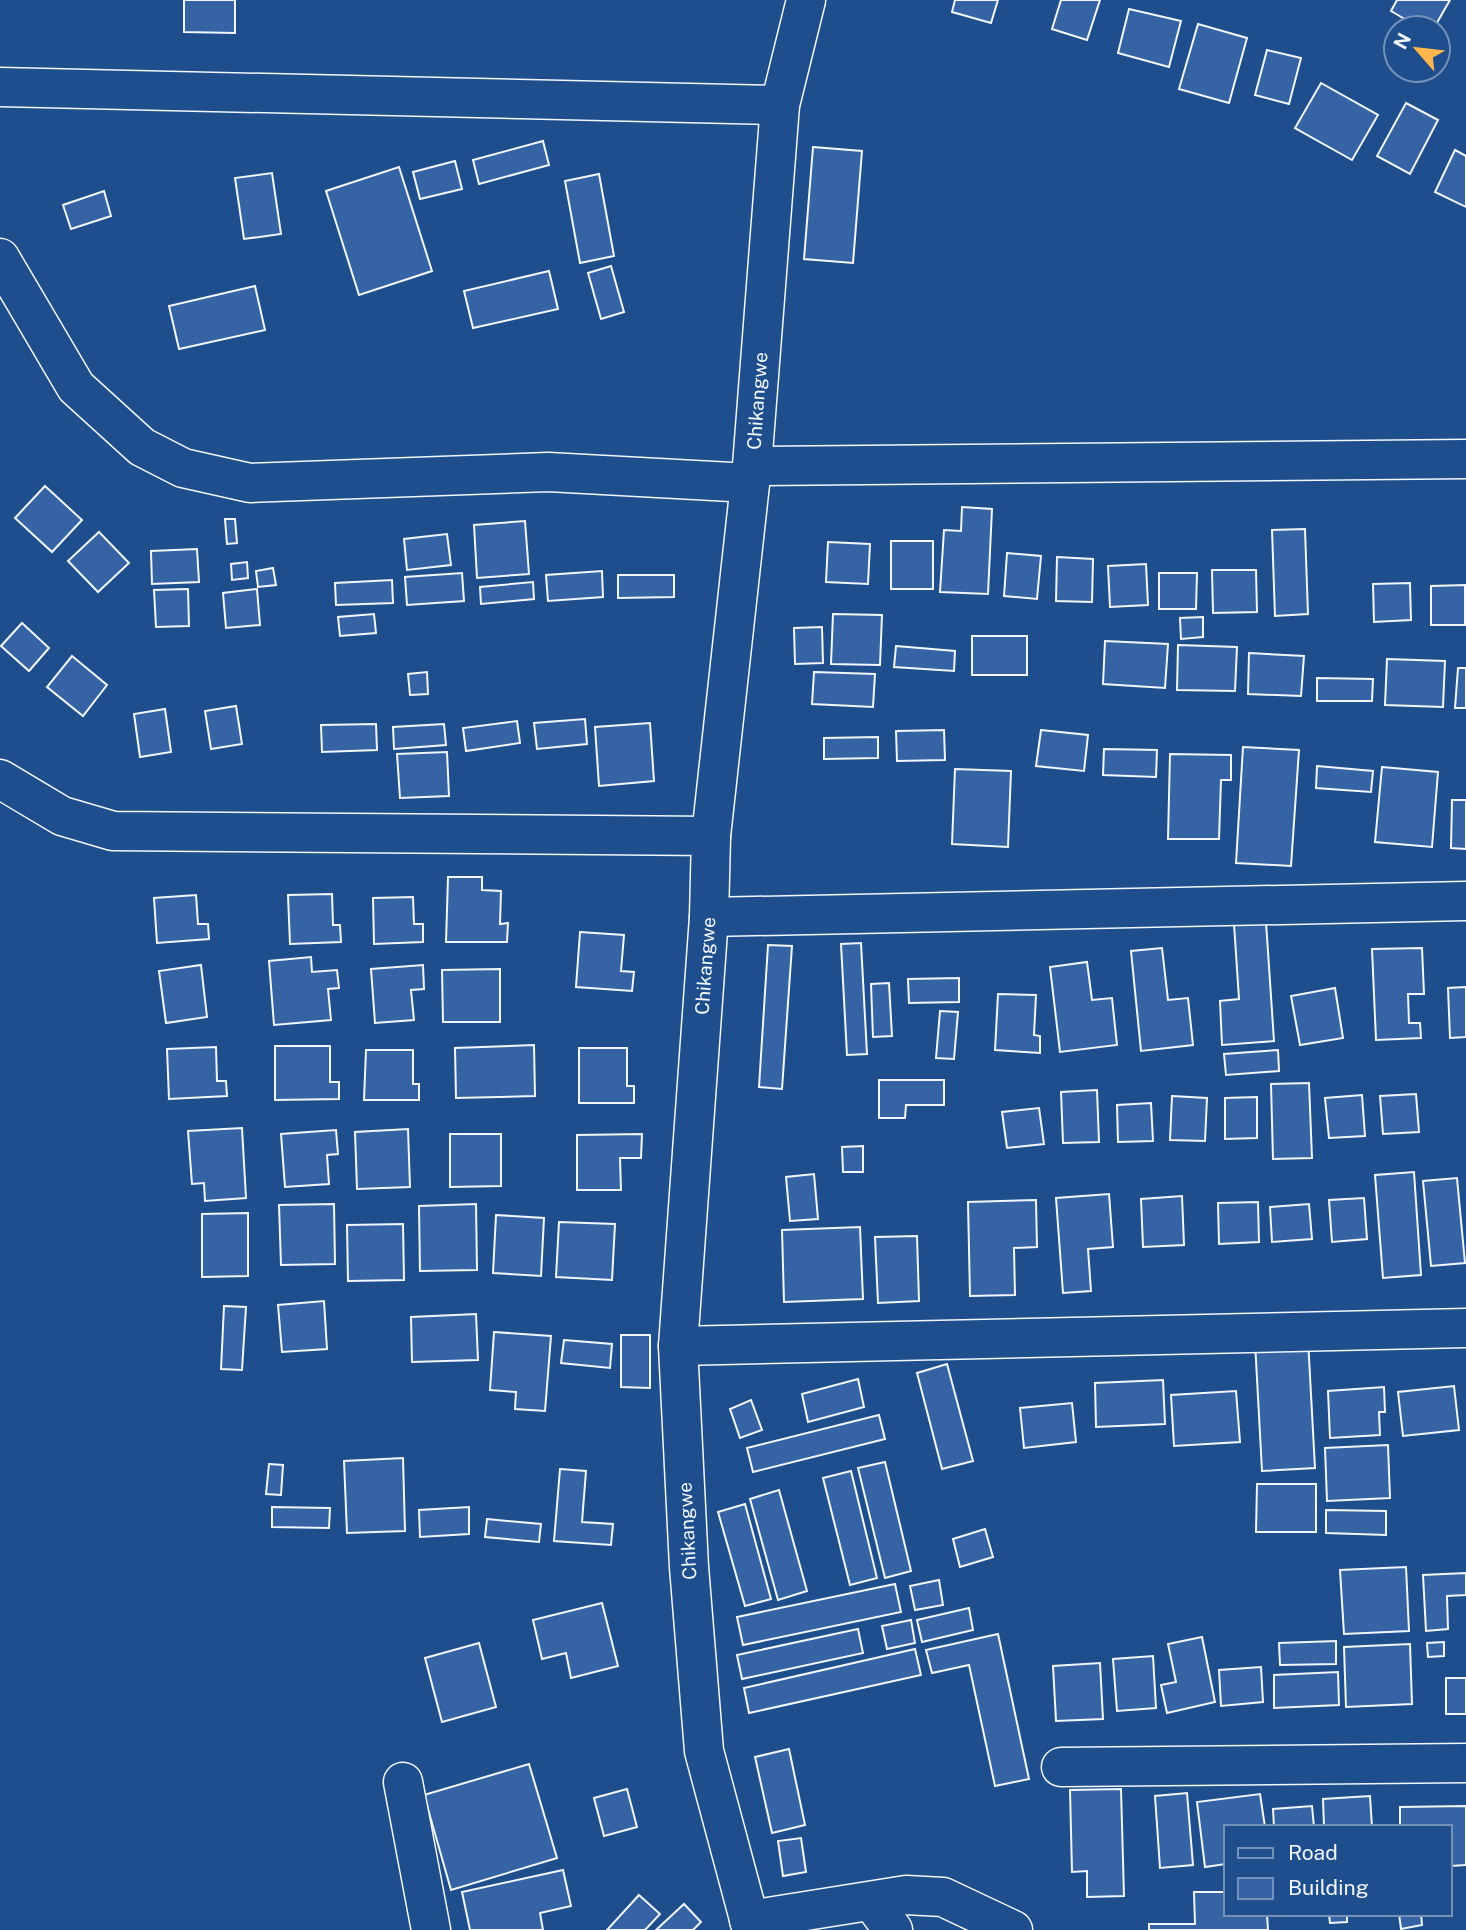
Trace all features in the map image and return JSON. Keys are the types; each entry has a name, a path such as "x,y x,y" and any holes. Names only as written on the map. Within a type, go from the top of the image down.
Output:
{"street":[{"name":"Chikangwe","path":"751,1925 704,1751 689,1567 678,1346 709,917 710,836 751,475 780,105 806,0"},
{"path":"0,88 780,105"},
{"path":"0,258 76,387 142,447 183,468 250,483 548,472 751,475 1466,458"},
{"path":"0,779 62,816 113,831 710,836"},
{"path":"709,917 1466,901"},
{"path":"678,1346 1466,1328"},
{"path":"1061,1767 1466,1763"},
{"path":"403,1782 431,1930"},
{"path":"751,1925 867,1916 906,1895 943,1897 1013,1930"}],"building":[{"path":"184,0 235,0 235,33 184,32"},
{"path":"955,0 998,0 991,23 952,12"},
{"path":"1061,0 1100,0 1087,40 1052,29"},
{"path":"1397,0 1450,0 1442,14 1396,14 1391,11"},
{"path":"1129,9 1181,21 1169,67 1118,53"},
{"path":"1198,24 1247,38 1229,103 1179,89"},
{"path":"1267,50 1301,58 1289,104 1255,95"},
{"path":"1321,83 1378,115 1352,160 1295,128"},
{"path":"1406,103 1438,120 1410,174 1377,156"},
{"path":"543,141 549,165 479,184 473,160"},
{"path":"813,147 862,151 853,263 804,259"},
{"path":"1455,150 1466,156 1466,207 1435,192"},
{"path":"455,161 462,189 420,199 413,172"},
{"path":"399,167 432,271 359,295 326,191"},
{"path":"272,173 281,234 244,239 235,178"},
{"path":"599,174 614,256 580,263 565,181"},
{"path":"104,191 111,216 71,229 63,205"},
{"path":"611,266 624,312 601,319 588,273"},
{"path":"549,271 558,309 473,328 464,291"},
{"path":"255,286 265,330 179,349 169,306"},
{"path":"45,486 82,520 52,552 15,518"},
{"path":"962,507 992,509 988,594 940,592 944,530 961,531"},
{"path":"225,519 235,519 237,543 227,544"},
{"path":"525,521 529,574 477,578 474,525"},
{"path":"1305,529 1308,614 1275,616 1272,530"},
{"path":"99,532 129,563 98,592 68,561"},
{"path":"447,534 451,565 407,570 404,539"},
{"path":"891,541 933,541 933,589 891,589"},
{"path":"828,542 870,544 868,584 826,582"},
{"path":"197,549 199,582 152,584 151,551"},
{"path":"1007,553 1041,556 1037,599 1004,596"},
{"path":"1057,557 1093,559 1092,602 1056,601"},
{"path":"247,562 248,578 232,580 231,564"},
{"path":"1146,564 1148,605 1110,607 1108,566"},
{"path":"273,568 276,585 258,587 256,571"},
{"path":"1212,570 1256,570 1257,612 1213,613"},
{"path":"602,571 603,597 548,601 546,575"},
{"path":"462,573 464,601 407,605 405,577"},
{"path":"1159,573 1197,573 1196,609 1159,609"},
{"path":"618,575 674,575 674,597 618,598"},
{"path":"392,580 393,603 336,605 335,583"},
{"path":"533,582 534,599 481,604 480,587"},
{"path":"1410,583 1411,620 1374,622 1373,584"},
{"path":"1465,585 1465,625 1431,625 1431,586"},
{"path":"188,589 189,626 156,627 154,590"},
{"path":"257,589 260,625 226,628 223,593"},
{"path":"374,614 376,633 340,636 338,617"},
{"path":"833,614 882,615 880,665 831,664"},
{"path":"1203,617 1203,637 1181,639 1180,618"},
{"path":"22,623 49,648 29,671 1,646"},
{"path":"822,627 823,663 795,664 794,628"},
{"path":"972,636 1027,636 1027,675 972,675"},
{"path":"1105,641 1168,644 1165,688 1103,684"},
{"path":"1178,645 1237,647 1235,691 1177,690"},
{"path":"896,646 955,651 954,671 894,667"},
{"path":"1249,653 1304,656 1301,696 1248,694"},
{"path":"72,656 107,685 83,716 47,687"},
{"path":"1387,659 1445,661 1443,707 1385,705"},
{"path":"1458,668 1466,668 1466,708 1455,708"},
{"path":"427,672 428,694 410,695 408,674"},
{"path":"814,672 875,674 873,707 812,704"},
{"path":"1317,678 1373,679 1372,701 1317,701"},
{"path":"236,706 242,744 211,749 205,711"},
{"path":"165,709 171,752 140,757 134,714"},
{"path":"585,719 587,744 537,749 534,723"},
{"path":"517,721 520,743 466,751 463,728"},
{"path":"650,723 654,781 599,786 595,727"},
{"path":"376,724 377,750 322,752 321,725"},
{"path":"444,724 446,745 394,749 393,727"},
{"path":"944,730 945,760 897,761 896,731"},
{"path":"1041,730 1088,735 1084,771 1036,766"},
{"path":"878,737 878,758 824,759 824,738"},
{"path":"1243,747 1299,750 1291,866 1236,863"},
{"path":"1104,749 1157,750 1156,777 1103,775"},
{"path":"447,752 449,796 400,798 397,754"},
{"path":"1170,754 1231,755 1231,780 1221,780 1219,839 1168,839"},
{"path":"1317,766 1373,771 1371,792 1316,788"},
{"path":"1382,767 1438,772 1432,847 1375,842"},
{"path":"955,769 1011,771 1008,847 952,844"},
{"path":"1452,800 1466,800 1466,849 1451,848"},
{"path":"448,877 482,877 482,890 501,891 500,924 508,923 507,942 446,942"},
{"path":"332,894 333,925 340,925 341,942 290,944 288,895"},
{"path":"196,895 198,924 208,924 209,939 157,943 154,898"},
{"path":"413,897 414,924 423,924 423,942 374,944 373,898"},
{"path":"1266,922 1274,1041 1222,1045 1220,1001 1239,999 1234,924"},
{"path":"580,932 624,935 621,971 634,972 632,991 576,987"},
{"path":"861,943 867,1054 847,1055 841,944"},
{"path":"768,945 792,946 782,1089 759,1087"},
{"path":"1162,948 1168,1000 1188,998 1193,1045 1141,1051 1131,951"},
{"path":"1422,948 1424,994 1408,994 1409,1023 1420,1023 1421,1038 1376,1040 1372,949"},
{"path":"311,957 312,972 337,970 339,988 328,989 331,1020 274,1025 269,961"},
{"path":"1087,962 1092,1000 1112,998 1117,1045 1060,1052 1050,967"},
{"path":"201,965 207,1017 166,1023 159,971"},
{"path":"423,965 424,989 411,990 414,1020 375,1023 371,969"},
{"path":"500,969 500,1022 443,1022 442,970"},
{"path":"959,978 959,1002 909,1003 908,979"},
{"path":"889,983 892,1036 873,1037 871,984"},
{"path":"1466,987 1466,1037 1450,1038 1448,988"},
{"path":"1335,988 1343,1038 1300,1045 1291,996"},
{"path":"998,994 1036,995 1034,1035 1040,1036 1040,1053 995,1050"},
{"path":"940,1011 958,1012 954,1059 936,1058"},
{"path":"534,1045 535,1096 456,1098 455,1048"},
{"path":"275,1046 330,1046 330,1082 339,1082 339,1099 275,1100"},
{"path":"216,1047 217,1081 226,1081 227,1096 169,1099 167,1049"},
{"path":"579,1048 627,1048 627,1086 634,1086 634,1103 579,1103"},
{"path":"366,1050 413,1050 413,1084 419,1084 419,1100 364,1100"},
{"path":"1278,1050 1279,1071 1226,1075 1224,1054"},
{"path":"879,1080 944,1080 944,1105 906,1105 905,1118 879,1118"},
{"path":"1309,1083 1312,1158 1273,1159 1271,1084"},
{"path":"1097,1090 1099,1142 1063,1143 1061,1092"},
{"path":"1416,1094 1419,1132 1383,1134 1380,1096"},
{"path":"1362,1095 1365,1136 1329,1138 1325,1098"},
{"path":"1172,1096 1207,1098 1205,1141 1170,1140"},
{"path":"1257,1097 1257,1138 1225,1139 1225,1098"},
{"path":"1151,1103 1153,1141 1118,1142 1117,1105"},
{"path":"1039,1108 1044,1144 1007,1148 1002,1112"},
{"path":"242,1128 246,1198 205,1201 204,1183 192,1184 188,1131"},
{"path":"408,1129 410,1187 357,1189 355,1132"},
{"path":"336,1130 338,1154 327,1155 329,1184 285,1187 281,1134"},
{"path":"450,1134 501,1134 501,1186 450,1187"},
{"path":"642,1134 641,1158 620,1158 621,1190 577,1190 577,1135"},
{"path":"863,1146 863,1172 843,1172 842,1147"},
{"path":"1414,1172 1421,1275 1383,1278 1375,1175"},
{"path":"814,1174 818,1219 790,1221 786,1177"},
{"path":"1457,1178 1465,1263 1431,1266 1423,1181"},
{"path":"1109,1194 1113,1247 1088,1249 1091,1291 1063,1293 1056,1198"},
{"path":"1182,1196 1184,1245 1143,1247 1141,1199"},
{"path":"1364,1198 1367,1239 1332,1242 1329,1200"},
{"path":"1036,1200 1037,1247 1014,1248 1015,1295 970,1296 968,1202"},
{"path":"1258,1202 1259,1242 1219,1244 1218,1203"},
{"path":"334,1204 335,1264 281,1265 279,1205"},
{"path":"476,1204 477,1270 420,1271 419,1206"},
{"path":"1309,1204 1312,1239 1272,1242 1270,1207"},
{"path":"248,1213 248,1276 202,1277 202,1214"},
{"path":"496,1215 544,1218 541,1276 493,1273"},
{"path":"559,1222 615,1224 612,1280 556,1277"},
{"path":"403,1224 404,1280 348,1281 347,1225"},
{"path":"860,1227 863,1299 784,1302 782,1230"},
{"path":"917,1236 919,1301 878,1303 875,1237"},
{"path":"324,1301 327,1349 282,1352 278,1305"},
{"path":"224,1306 246,1307 242,1370 221,1369"},
{"path":"476,1314 478,1360 412,1362 411,1317"},
{"path":"494,1332 551,1336 545,1411 515,1409 516,1392 490,1390"},
{"path":"621,1335 650,1335 650,1388 621,1387"},
{"path":"1308,1339 1315,1468 1262,1471 1255,1342"},
{"path":"564,1340 612,1344 610,1368 561,1363"},
{"path":"947,1364 973,1461 942,1469 917,1373"},
{"path":"858,1379 864,1407 808,1422 802,1394"},
{"path":"1163,1380 1165,1424 1096,1427 1095,1383"},
{"path":"1454,1386 1459,1430 1403,1436 1398,1392"},
{"path":"1384,1387 1385,1412 1379,1412 1380,1435 1330,1438 1328,1391"},
{"path":"1236,1391 1240,1442 1174,1446 1171,1395"},
{"path":"751,1400 762,1430 740,1438 730,1409"},
{"path":"1072,1403 1076,1442 1024,1448 1020,1408"},
{"path":"879,1415 885,1439 753,1472 747,1448"},
{"path":"1388,1445 1390,1498 1327,1501 1325,1448"},
{"path":"403,1458 405,1531 347,1533 344,1461"},
{"path":"885,1462 911,1571 885,1578 858,1468"},
{"path":"269,1464 283,1465 281,1495 266,1494"},
{"path":"560,1469 586,1471 582,1522 613,1524 611,1545 554,1541"},
{"path":"851,1471 877,1578 850,1585 823,1478"},
{"path":"1257,1484 1316,1484 1316,1532 1256,1532"},
{"path":"779,1490 807,1591 778,1600 750,1499"},
{"path":"745,1504 771,1599 745,1606 718,1512"},
{"path":"272,1507 330,1508 329,1528 272,1527"},
{"path":"469,1507 469,1534 420,1537 419,1510"},
{"path":"1326,1510 1386,1511 1386,1535 1326,1533"},
{"path":"487,1519 541,1524 539,1542 485,1537"},
{"path":"985,1529 993,1557 960,1567 953,1539"},
{"path":"1406,1567 1409,1631 1344,1634 1340,1570"},
{"path":"1466,1573 1466,1595 1447,1596 1448,1629 1426,1631 1423,1575"},
{"path":"939,1580 943,1605 915,1610 910,1586"},
{"path":"895,1584 901,1612 743,1645 737,1617"},
{"path":"602,1603 618,1666 571,1678 566,1653 542,1659 533,1620"},
{"path":"969,1608 973,1630 922,1642 917,1620"},
{"path":"911,1620 915,1643 887,1649 882,1626"},
{"path":"858,1629 863,1653 742,1679 737,1655"},
{"path":"998,1634 1029,1779 995,1786 969,1665 932,1673 926,1650"},
{"path":"1202,1637 1215,1702 1167,1713 1161,1685 1176,1682 1168,1644"},
{"path":"1336,1641 1336,1664 1280,1665 1279,1643"},
{"path":"1444,1642 1444,1656 1428,1657 1427,1643"},
{"path":"479,1643 496,1707 442,1722 425,1658"},
{"path":"1410,1644 1412,1704 1346,1707 1344,1647"},
{"path":"915,1649 921,1675 749,1713 744,1688"},
{"path":"1153,1656 1156,1708 1117,1711 1113,1659"},
{"path":"1100,1663 1103,1719 1056,1721 1053,1666"},
{"path":"1261,1667 1263,1702 1221,1706 1219,1670"},
{"path":"1338,1672 1339,1705 1274,1708 1274,1675"},
{"path":"1446,1678 1466,1678 1466,1714 1446,1714"},
{"path":"789,1749 805,1825 772,1833 755,1757"},
{"path":"529,1764 557,1858 451,1890 424,1795"},
{"path":"627,1789 637,1827 604,1836 594,1798"},
{"path":"1121,1789 1124,1896 1087,1897 1087,1871 1072,1872 1070,1790"},
{"path":"1187,1793 1193,1865 1160,1868 1155,1796"},
{"path":"1260,1794 1265,1825 1224,1825 1224,1864 1205,1867 1197,1802"},
{"path":"1370,1796 1372,1825 1324,1825 1323,1799"},
{"path":"1312,1806 1314,1825 1274,1825 1273,1809"},
{"path":"1466,1806 1466,1865 1452,1866 1452,1825 1400,1825 1400,1807"},
{"path":"801,1838 806,1872 783,1876 778,1841"},
{"path":"563,1870 571,1906 540,1913 543,1930 470,1930 462,1892"},
{"path":"1194,1892 1224,1892 1224,1916 1267,1916 1268,1930 1149,1930 1149,1924 1195,1924"},
{"path":"639,1895 660,1914 645,1930 607,1930"},
{"path":"684,1904 701,1922 693,1930 656,1930"},
{"path":"1329,1916 1347,1916 1347,1922 1330,1923"},
{"path":"1399,1916 1421,1916 1422,1925 1401,1929"}]}
